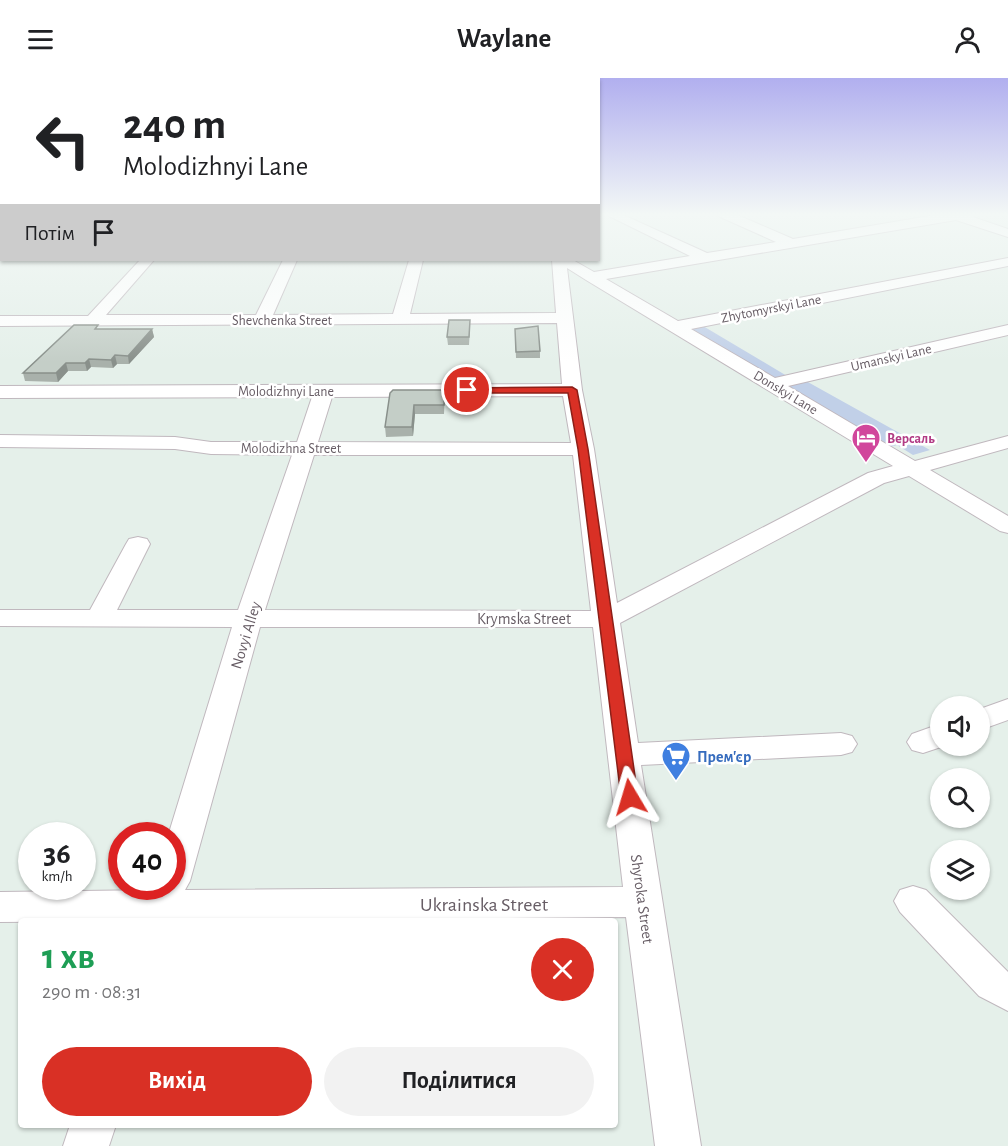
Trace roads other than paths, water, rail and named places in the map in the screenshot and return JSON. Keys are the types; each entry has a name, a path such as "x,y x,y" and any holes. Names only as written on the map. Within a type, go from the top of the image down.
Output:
{"street":[{"path":"92,321 144,263"},
{"path":"262,320 289,263"},
{"path":"400,319 415,263"},
{"name":"Shyroka Street","path":"561,263 572,390 583,449 643,903 678,1146"},
{"name":"Donskyi Lane","path":"566,263 774,384 1008,526"},
{"path":"591,277 677,263"},
{"name":"Zhytomyrskyi Lane","path":"676,327 1004,263"},
{"name":"Shevchenka Street","path":"0,321 565,318"},
{"name":"Umanskyi Lane","path":"774,384 1008,330"},
{"name":"Molodizhnyi Lane","path":"3,396 572,390"},
{"name":"Novyi Alley","path":"186,834 249,617 307,449 324,391"},
{"name":"Molodizhna Street","path":"0,441 175,443 203,448 583,449"},
{"name":"Krymska Street","path":"0,618 606,619 876,478 1008,442"},
{"path":"99,618 138,544"},
{"path":"990,716 1008,709"},
{"path":"625,755 841,744"},
{"name":"Ukrainska Street","path":"186,899 643,903"},
{"name":"Ukrainska Street","path":"0,907 146,900"},
{"path":"914,901 993,984 1008,993"},
{"path":"86,1146 92,1128"}],"place":[{"name":"Версаль","path":"866,464"},
{"name":"Прем'єр","path":"676,782"}]}
